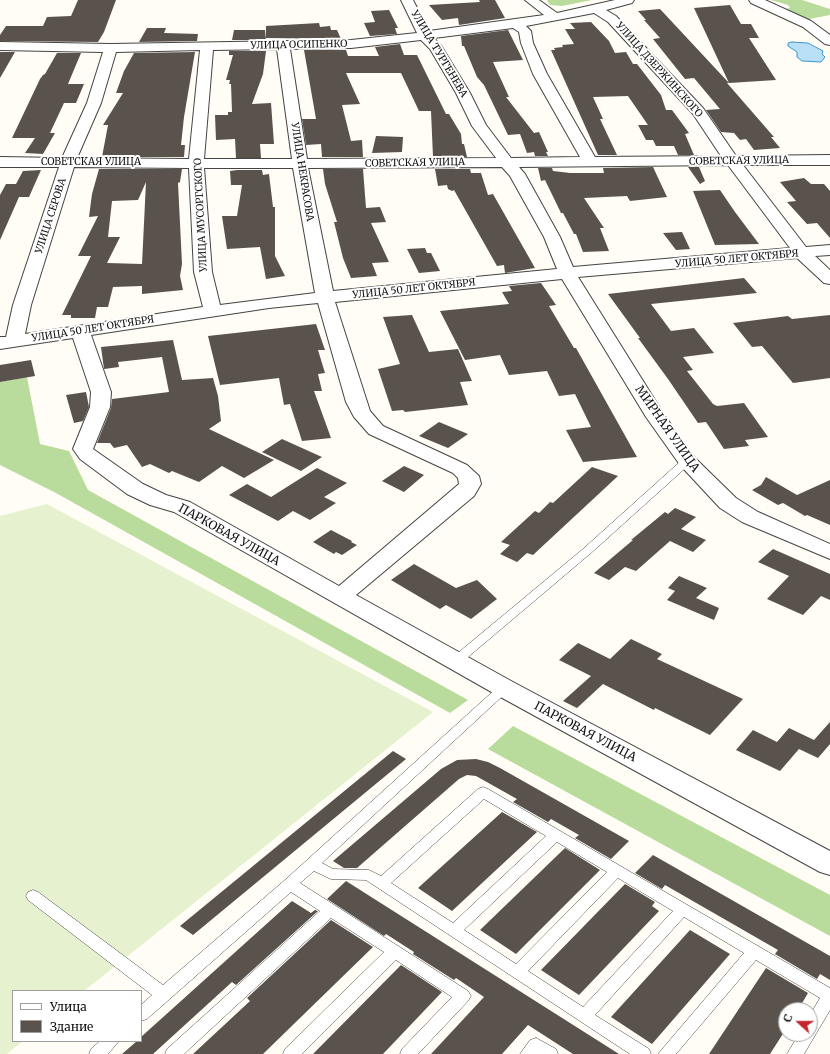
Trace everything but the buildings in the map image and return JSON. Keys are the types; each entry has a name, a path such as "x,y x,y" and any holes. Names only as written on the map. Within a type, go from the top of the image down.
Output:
{"street":[{"name":"УЛИЦА ТУРГЕНЕВА","path":"407,0 425,36 436,47 451,75 463,92 479,126 517,174 552,237 567,273"},
{"path":"531,0 555,17"},
{"name":"УЛИЦА ОСИПЕНКО","path":"0,46 111,48 351,44 425,36 456,30 516,24 596,9 628,0"},
{"path":"755,0 807,24 830,41"},
{"name":"УЛИЦА ДЗЕРЖИНСКОГО","path":"596,9 612,19 698,111 732,161 802,253 830,279"},
{"path":"516,24 525,32 527,43 540,74 590,162"},
{"name":"УЛИЦА НЕКРАСОВА","path":"283,46 300,164 325,298"},
{"name":"УЛИЦА МУСОРГСКОГО","path":"207,47 196,163 203,272 211,299 212,310"},
{"name":"УЛИЦА СЕРОВА","path":"7,342 22,305 68,162 94,104 111,48"},
{"name":"СОВЕТСКАЯ УЛИЦА","path":"0,162 300,164 830,160"},
{"name":"УЛИЦА 50 ЛЕТ ОКТЯБРЯ","path":"7,342 212,310 567,273 830,250"},
{"name":"МИРНАЯ УЛИЦА","path":"567,273 656,417 687,461 728,502 750,517 830,552"},
{"path":"325,298 356,402 364,417 376,430 460,469 468,476 470,484 466,491 341,596"},
{"name":"ПАРКОВАЯ УЛИЦА","path":"80,331 102,392 100,407 83,449 87,455 134,489 158,500 182,507 252,549 341,596 457,660 504,688 830,864"}],"lane":[{"path":"457,660 587,551 687,461"},
{"path":"142,1013 313,864 504,688"},
{"path":"381,884 483,792 830,996 818,1016"},
{"path":"454,931 556,835"},
{"path":"313,864 331,874 369,875 643,1054"},
{"path":"517,972 617,871"},
{"path":"290,884 463,996 408,1054"},
{"path":"33,896 163,994"},
{"path":"584,1016 683,909"},
{"path":"173,1054 330,910"},
{"path":"666,1054 754,951"},
{"path":"291,1054 394,952"},
{"path":"97,1054 110,1042"},
{"path":"795,1054 802,1042"},
{"path":"528,1054 536,1045 550,1054"}],"green space":[{"path":"547,0 592,0 562,6 550,5"},
{"path":"771,0 802,0 830,9 830,15 809,19 797,18 782,10 790,8 788,5"},
{"path":"27,377 40,444 69,451 88,490 468,700 450,713 56,493 0,465 0,382"},
{"path":"47,504 433,712 85,990 12,990 12,1042 22,1042 7,1054 0,1054 0,516"},
{"path":"513,726 830,895 830,936 488,749"}],"water":[{"path":"788,43 808,43 823,51 822,54 825,57 821,62 802,61 797,57 797,52 788,46"}]}
